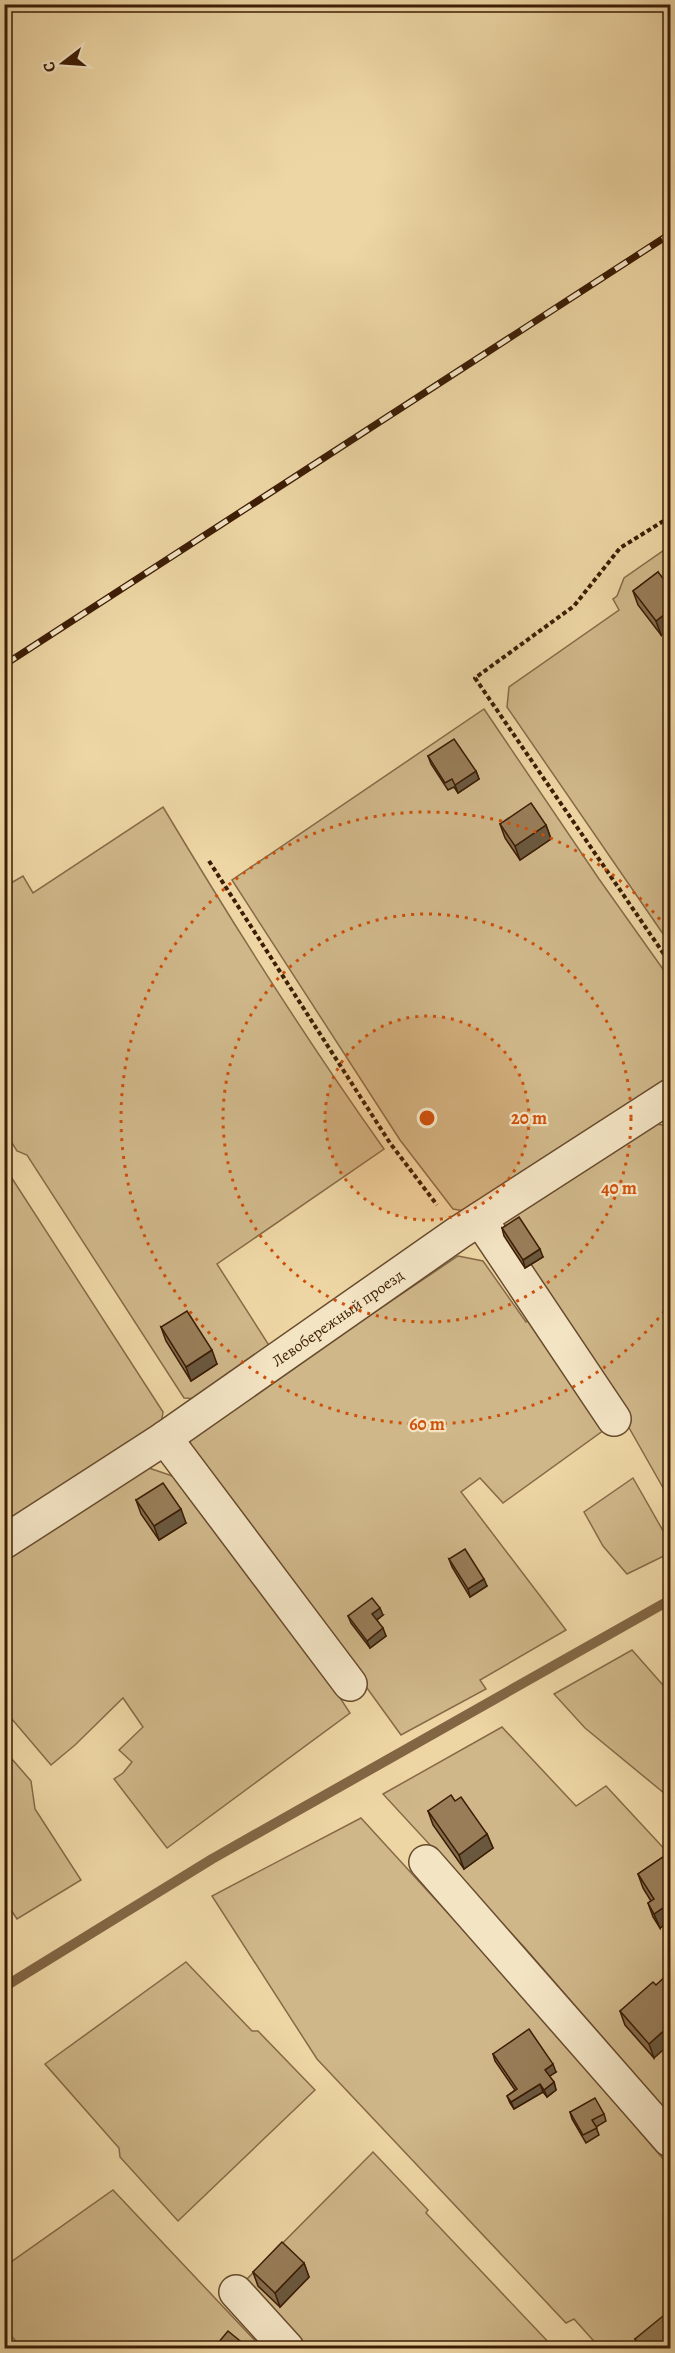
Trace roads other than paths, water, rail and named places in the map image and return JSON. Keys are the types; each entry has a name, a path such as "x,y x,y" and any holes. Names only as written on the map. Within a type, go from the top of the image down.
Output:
{"street":[{"name":"Левобережный проезд","path":"4,1542 165,1438 469,1226 670,1096"},
{"path":"469,1226 615,1419"},
{"path":"165,1438 350,1684"},
{"path":"426,1862 670,2140"},
{"path":"236,2292 287,2349"}],"waterway":[{"path":"4,1987 212,1859 670,1600"}],"railway":[{"path":"4,665 670,234"}]}
